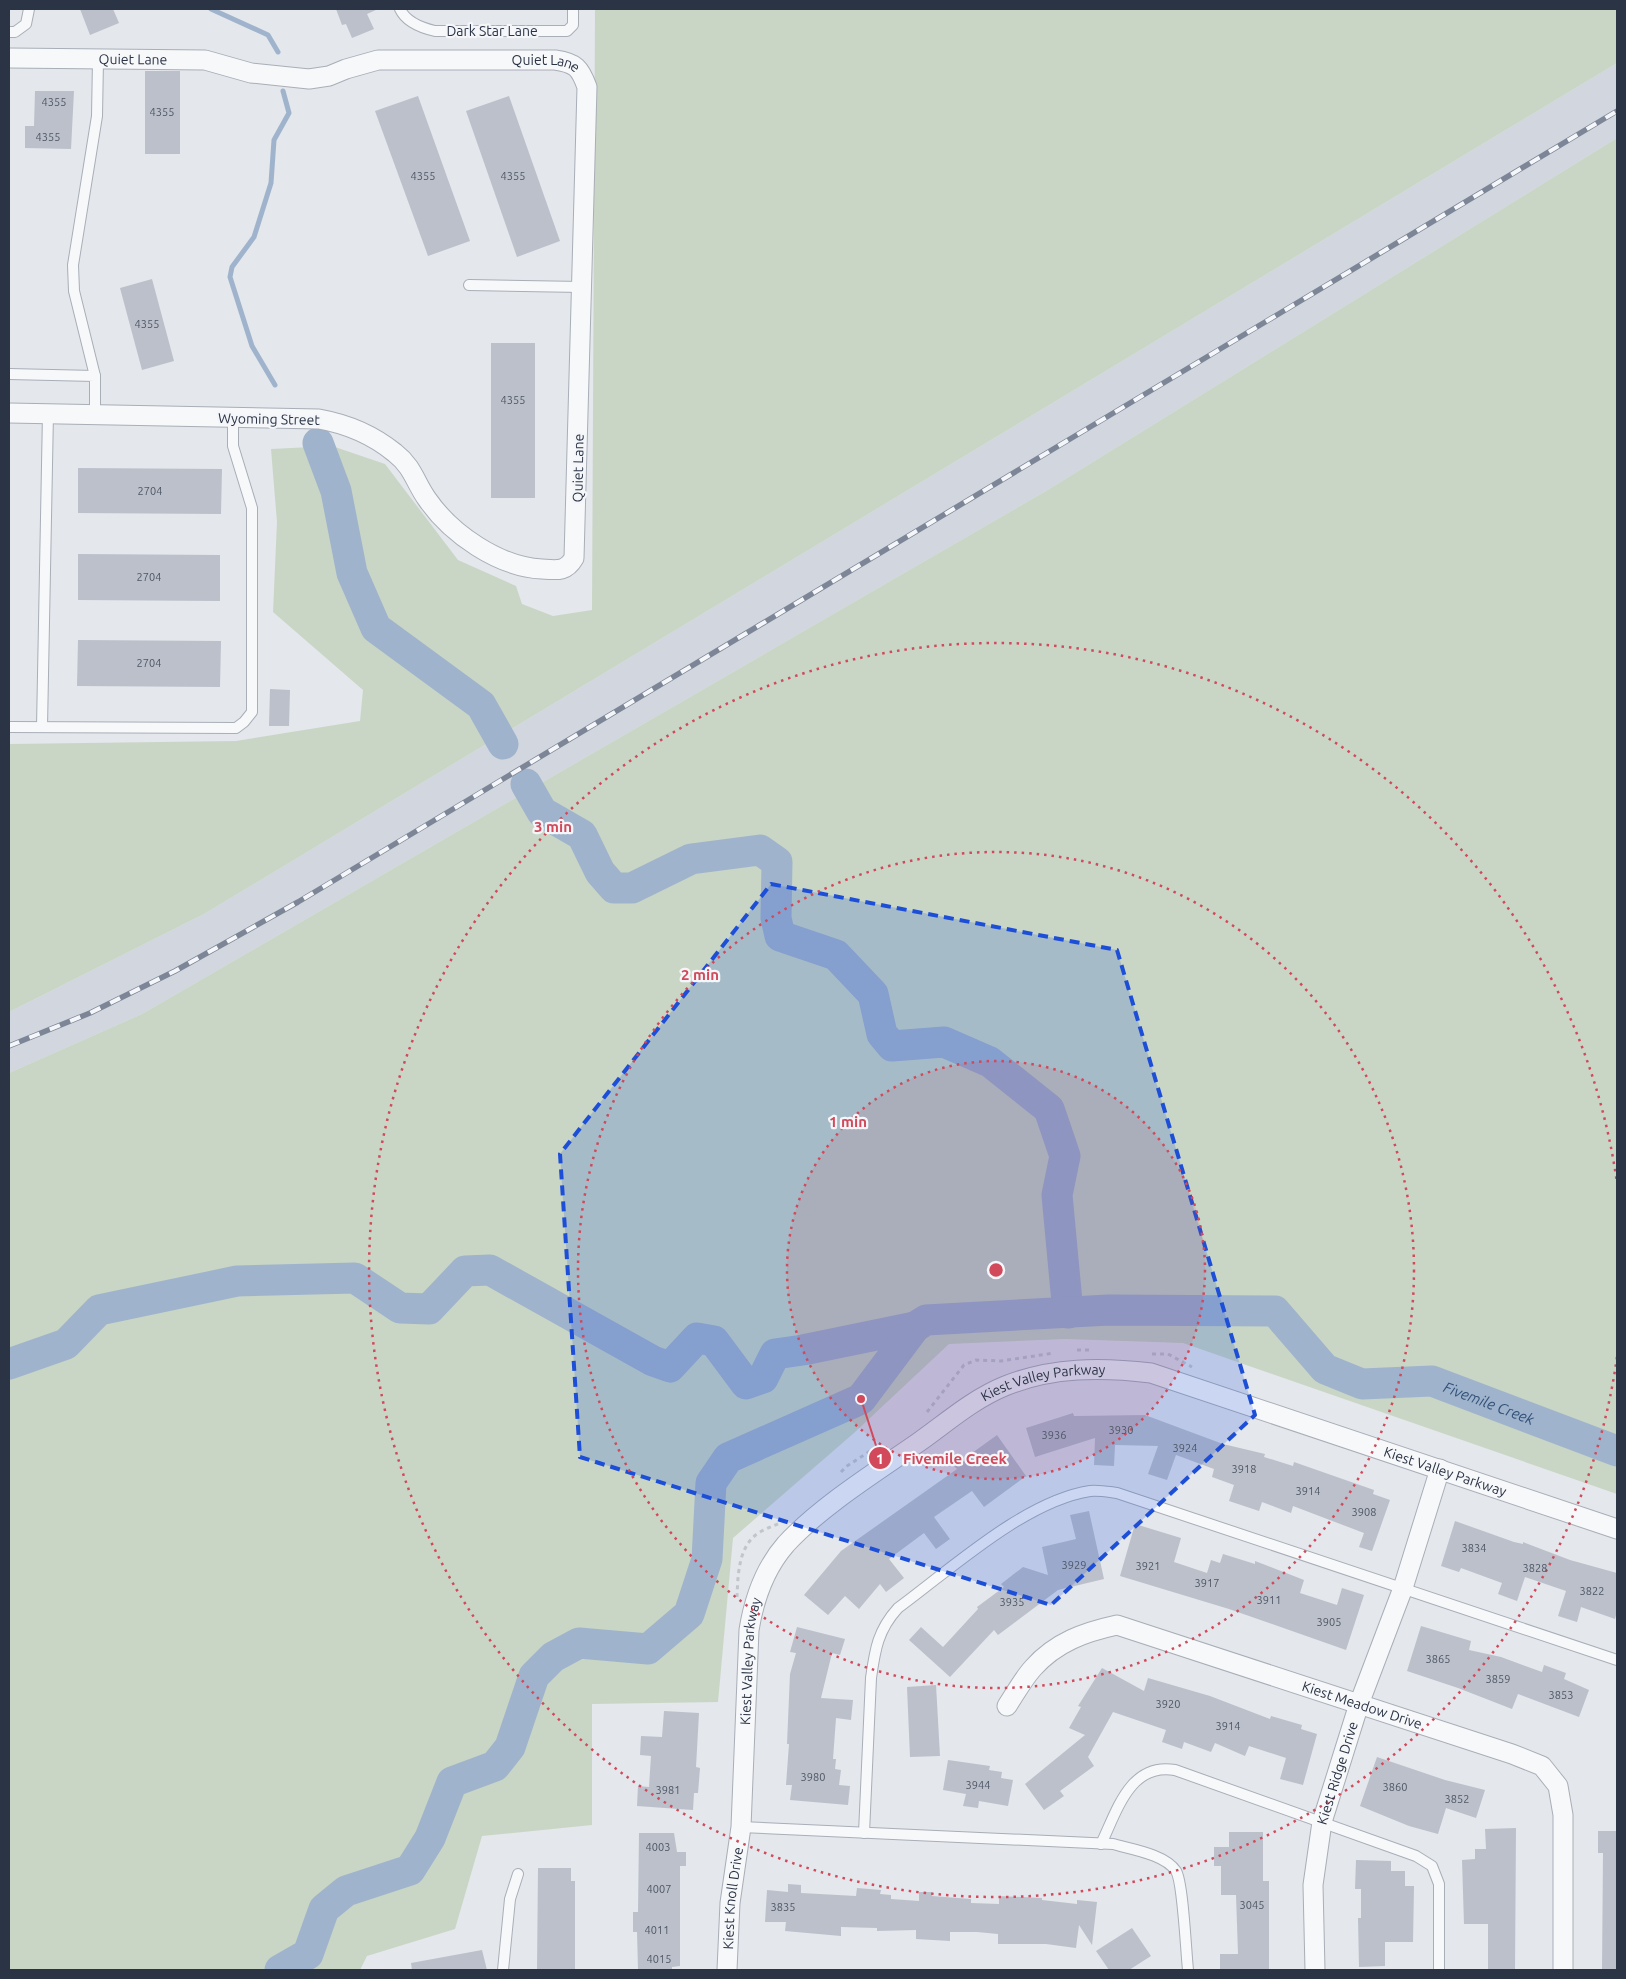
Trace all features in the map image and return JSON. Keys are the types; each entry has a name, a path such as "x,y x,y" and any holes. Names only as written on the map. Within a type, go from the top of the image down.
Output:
{"street":[{"name":"Quiet Lane","path":"9,58 205,60 251,73 309,79 329,76 346,68 378,60 555,60 569,62 581,71 587,87 576,546 574,558 570,566 562,570"},
{"name":"Wyoming Street","path":"9,413 319,419 354,428 385,446 408,465 426,498 440,516 457,531 488,552 507,561 532,569 562,570"},
{"name":"Kiest Valley Parkway","path":"741,1827 748,1630 753,1603 766,1575 786,1545 815,1518 972,1404 1004,1386 1039,1375 1078,1369 1116,1369 1151,1373 1617,1528"},
{"name":"Kiest Ridge Drive","path":"1315,1970 1313,1885 1322,1822 1359,1704 1403,1588 1440,1469"},
{"name":"Kiest Meadow Drive","path":"1007,1706 1033,1667 1064,1642 1087,1631 1117,1625 1512,1754 1542,1766 1558,1786 1563,1814 1563,1970"},
{"name":"Kiest Knoll Drive","path":"727,1970 730,1903 741,1827"}],"lane":[{"path":"9,32 15,32 26,24 29,9"},
{"name":"Dark Star Lane","path":"400,9 402,13 420,27 435,31 567,31 573,25 573,9"},
{"path":"95,414 94,376 74,290 73,265 98,116 98,60"},
{"path":"469,285 582,287"},
{"path":"9,374 94,376"},
{"path":"42,727 48,413"},
{"path":"9,726 236,728 252,712 252,508 233,446 233,418"},
{"path":"864,1833 871,1678 874,1653 885,1623 898,1608 1009,1526 1042,1506 1092,1490 1117,1493 1617,1660"},
{"path":"1101,1844 1127,1791 1142,1774 1163,1768 1175,1770 1416,1856 1432,1866 1439,1884 1439,1970"},
{"path":"741,1827 1113,1844 1156,1856 1176,1870 1180,1885 1188,1970"},
{"path":"503,1970 510,1899 518,1874"}],"path":[{"path":"1070,1352 1095,1350"},
{"path":"920,1418 939,1399 964,1365 976,1360 1001,1361 1061,1352"},
{"path":"1145,1354 1168,1354 1195,1369"},
{"path":"838,1477 847,1466 883,1443"},
{"path":"736,1606 738,1568 743,1552 758,1533 784,1521"}],"highlighted area":[{"path":"771,884 1117,950 1255,1415 1051,1605 580,1457 560,1154"}],"shaded area":[{"path":"1617,63 1617,138 1046,491 142,1014 9,1073 9,1012 204,914"}],"green space":[{"path":"595,9 1617,9 1617,63 204,914 9,1012 9,744 236,741 360,721 363,690 273,612 277,522 271,449 332,446 385,464 458,560 516,586 522,604 553,616 592,610"},
{"path":"1617,138 1617,1494 1183,1343 1065,1339 949,1344 854,1433 733,1538 718,1702 592,1704 592,1825 482,1836 455,1929 367,1956 360,1970 9,1970 9,1073 142,1014 1046,491"}],"building":[{"path":"80,9 113,9 119,23 90,35"},
{"path":"336,9 378,9 367,14 374,29 352,38 346,24 342,25"},
{"path":"145,71 180,71 180,154 145,154"},
{"path":"35,91 74,91 71,149 25,148 25,126 34,126"},
{"path":"418,96 470,241 428,256 375,111"},
{"path":"509,96 560,241 517,257 466,111"},
{"path":"152,279 174,361 142,370 120,288"},
{"path":"491,343 535,343 535,498 491,498"},
{"path":"78,468 222,469 221,514 78,513"},
{"path":"78,554 220,555 220,601 78,600"},
{"path":"78,640 221,641 220,687 77,686"},
{"path":"270,689 290,690 289,726 269,726"},
{"path":"1073,1413 1074,1416 1145,1415 1223,1444 1265,1454 1264,1457 1293,1466 1294,1462 1374,1490 1373,1494 1390,1500 1372,1551 1359,1547 1364,1533 1293,1506 1291,1513 1262,1502 1259,1511 1229,1501 1234,1485 1212,1477 1214,1469 1176,1455 1167,1480 1148,1474 1158,1446 1115,1445 1114,1466 1094,1465 1095,1438 1035,1457 1026,1428"},
{"path":"997,1435 1026,1476 984,1507 972,1491 934,1517 950,1539 936,1549 924,1533 889,1559 904,1578 886,1592 880,1584 859,1609 845,1596 828,1615 804,1595 841,1551 957,1469 954,1466"},
{"path":"1089,1511 1104,1579 1058,1590 998,1635 994,1630 950,1677 909,1640 921,1627 943,1647 978,1609 977,1607 1004,1587 1001,1584 1023,1567 1048,1575 1042,1547 1076,1539 1070,1515"},
{"path":"1455,1521 1514,1542 1523,1544 1523,1542 1570,1560 1617,1573 1617,1611 1615,1619 1581,1607 1577,1622 1558,1616 1566,1591 1525,1577 1517,1601 1498,1594 1502,1583 1461,1568 1459,1572 1441,1566"},
{"path":"1135,1524 1181,1538 1174,1562 1207,1573 1211,1560 1220,1563 1223,1554 1255,1564 1255,1561 1304,1580 1300,1593 1337,1605 1342,1588 1364,1595 1346,1650 1229,1609 1120,1576"},
{"path":"1421,1626 1471,1641 1469,1650 1501,1657 1542,1672 1544,1665 1566,1673 1564,1679 1589,1690 1579,1717 1518,1694 1512,1709 1407,1671"},
{"path":"797,1627 845,1639 840,1655 832,1653 821,1698 853,1700 851,1720 836,1718 833,1759 836,1759 835,1769 841,1770 839,1785 850,1786 848,1805 790,1800 792,1785 786,1785 789,1744 787,1744 790,1674 796,1653 790,1652"},
{"path":"1102,1668 1144,1691 1148,1678 1210,1696 1270,1719 1271,1716 1302,1725 1301,1729 1317,1734 1303,1785 1280,1779 1286,1758 1249,1746 1245,1756 1215,1743 1211,1752 1184,1742 1182,1749 1162,1742 1166,1730 1113,1712 1088,1757 1094,1766 1060,1791 1064,1796 1044,1810 1025,1784 1085,1735 1069,1728 1081,1707 1078,1706"},
{"path":"936,1685 940,1756 910,1757 907,1687"},
{"path":"664,1711 699,1713 696,1767 700,1768 698,1793 694,1793 693,1810 637,1806 638,1786 649,1787 651,1756 640,1755 641,1736 662,1737"},
{"path":"1377,1757 1445,1780 1485,1790 1476,1818 1446,1808 1438,1834 1409,1826 1360,1806"},
{"path":"948,1760 990,1766 989,1770 1002,1772 1001,1778 1013,1780 1008,1806 979,1801 978,1808 963,1806 966,1794 943,1790"},
{"path":"1516,1828 1515,1970 1488,1970 1488,1924 1464,1924 1462,1860 1475,1859 1475,1849 1486,1849 1485,1829"},
{"path":"1598,1831 1617,1831 1617,1970 1602,1970 1603,1853 1598,1853"},
{"path":"1229,1832 1263,1832 1263,1881 1269,1881 1269,1970 1220,1970 1220,1954 1238,1954 1236,1895 1221,1895 1221,1866 1214,1866 1214,1847 1229,1847"},
{"path":"639,1833 674,1833 677,1852 686,1852 686,1866 680,1866 680,1966 672,1967 672,1970 638,1970 637,1932 633,1932 633,1912 638,1912"},
{"path":"1356,1860 1391,1861 1391,1871 1405,1871 1405,1886 1414,1886 1413,1942 1385,1942 1385,1966 1359,1967 1358,1918 1361,1918 1361,1889 1355,1889"},
{"path":"538,1868 571,1868 571,1881 575,1881 575,1970 537,1970"},
{"path":"788,1884 801,1885 801,1893 856,1896 857,1888 881,1890 880,1894 891,1895 891,1899 919,1901 919,1892 933,1892 932,1896 971,1899 971,1903 999,1904 999,1896 1042,1898 1042,1900 1077,1904 1077,1900 1097,1902 1092,1945 1079,1925 1076,1948 1046,1944 998,1944 998,1934 977,1932 950,1932 950,1941 916,1939 916,1930 877,1931 877,1928 841,1927 841,1936 785,1931 786,1922 765,1922 767,1890 788,1892"},
{"path":"1132,1928 1151,1956 1129,1970 1109,1970 1096,1951"},
{"path":"482,1950 487,1970 412,1970 411,1963"}],"waterway":[{"path":"211,9 268,35 278,52"},
{"path":"275,385 252,346 230,277 232,267 254,237 271,183 274,140 289,113 283,91"},
{"path":"318,443 336,491 352,573 376,628 481,705 503,744"},
{"path":"526,784 542,812 582,835 600,872 614,888 632,888 691,859 760,850 777,862 776,918 780,936 836,955 873,994 882,1034 892,1046 944,1042 990,1062 1049,1109 1065,1156 1057,1195 1068,1313"},
{"path":"9,1364 66,1344 99,1310 237,1281 355,1278 400,1308 429,1309 465,1271 490,1270 653,1361 670,1367 697,1338 714,1341 746,1384 763,1378 775,1354 915,1327"},
{"name":"Fivemile Creek","path":"280,1970 308,1954 324,1909 346,1891 410,1870 430,1838 452,1782 495,1766 510,1747 534,1676 553,1657 579,1643 648,1649 689,1614 707,1559 711,1483 728,1458 861,1399 915,1327 926,1320 1109,1310 1275,1311 1325,1369 1362,1384 1432,1381 1617,1451"}],"railway":[{"path":"9,1046 90,1013 175,971 298,902 1617,111"}],"place":[{"name":"Fivemile Creek","path":"861,1399"}]}
